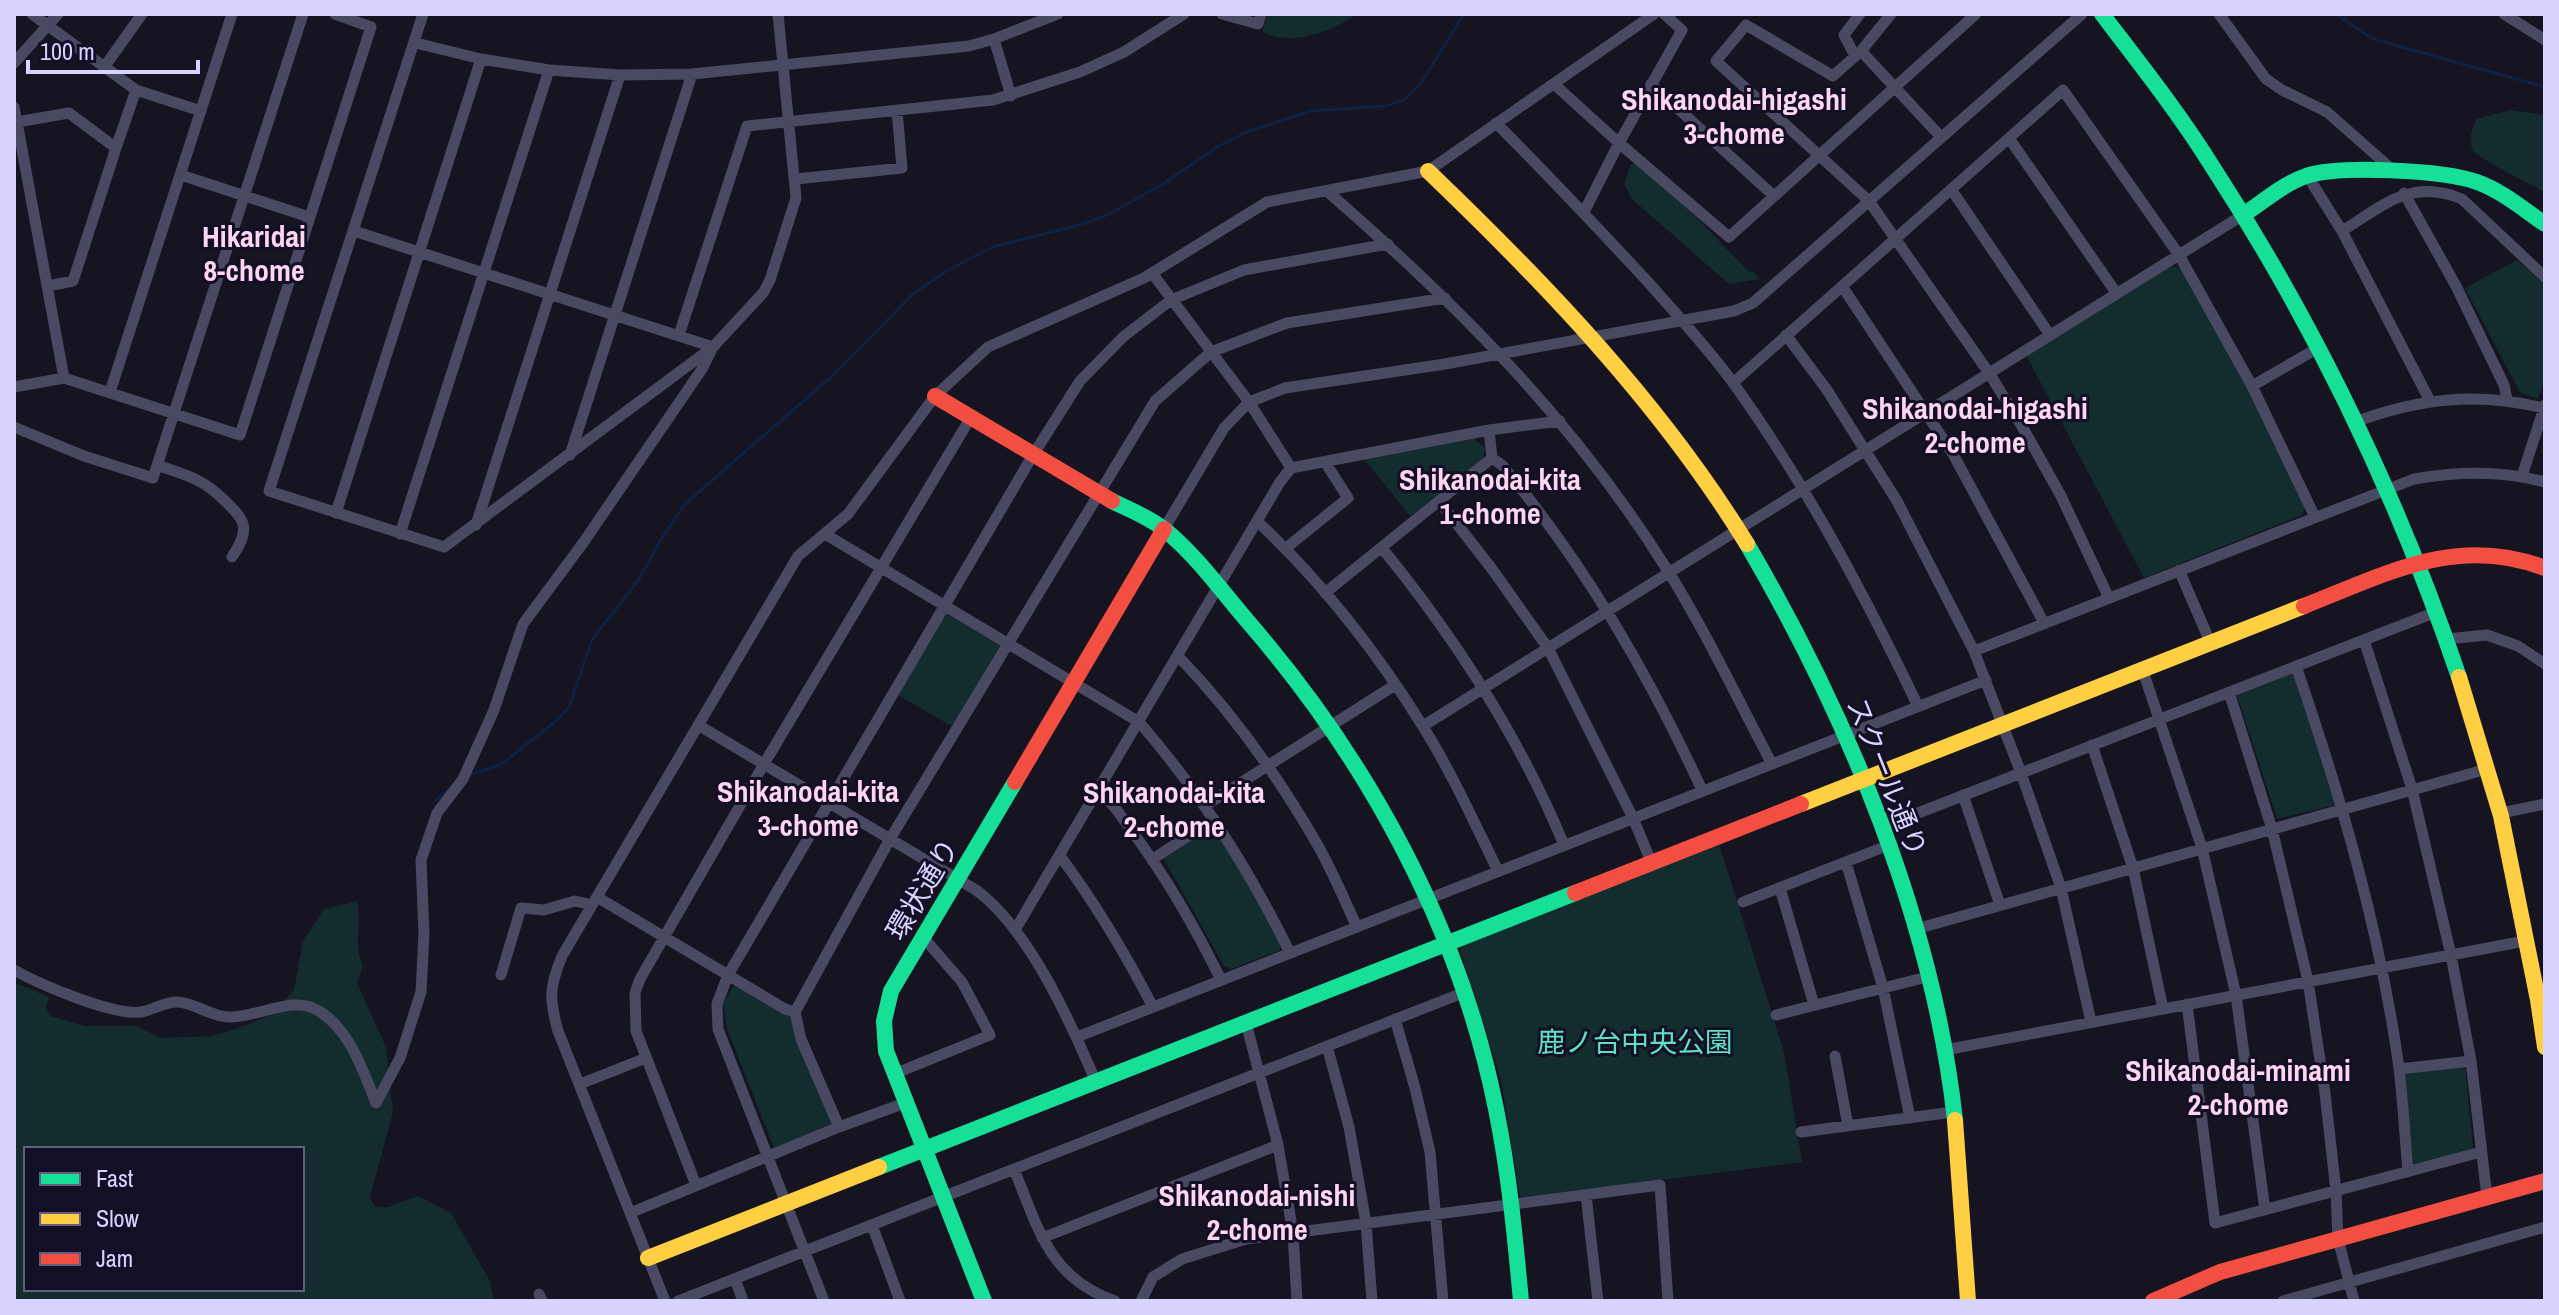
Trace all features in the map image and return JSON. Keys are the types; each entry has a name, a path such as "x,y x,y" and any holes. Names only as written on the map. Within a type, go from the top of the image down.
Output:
{"street":[{"path":"32,14 136,90 201,111"},
{"path":"14,63 58,14"},
{"path":"105,66 142,14"},
{"path":"110,392 232,14"},
{"path":"14,427 84,456 153,478 303,14"},
{"path":"14,387 64,378 240,435 371,27 335,14"},
{"path":"423,14 269,491 444,547 713,347 763,293 796,198 778,14"},
{"path":"416,43 481,59 549,70 620,75 692,74 969,46 1058,14"},
{"path":"679,335 747,126 1011,96 1080,72 1124,52 1184,14"},
{"path":"1222,14 1258,24 1261,14"},
{"path":"665,1301 552,1011 551,983 562,956 798,556 848,514 935,396 988,347 1152,273 1267,202 1428,171 1654,14"},
{"path":"1584,212 1682,30 1664,14"},
{"path":"1860,14 1844,35 1858,54 1895,87 1941,137"},
{"path":"1891,14 1858,54 1833,76 1746,25 1716,61 1869,201 1989,373 2061,496 2109,598"},
{"path":"1555,85 1729,237 1976,14"},
{"path":"1164,529 1224,428 1249,402 1285,388 1501,354 1734,311 1753,303 2082,14"},
{"path":"2102,14 2138,58 2243,215 2318,348 2386,488 2446,639 2501,813 2525,941 2543,1008 2545,1047"},
{"path":"2219,14 2266,79 2327,112 2395,173"},
{"path":"2504,14 2545,40"},
{"path":"994,39 1011,96"},
{"path":"336,513 481,59"},
{"path":"400,534 549,70"},
{"path":"569,455 692,74"},
{"path":"476,526 620,75"},
{"path":"1651,84 1774,196"},
{"path":"48,286 73,281 136,90"},
{"path":"1733,383 2063,90 2179,255 2252,386 2315,517"},
{"path":"14,107 64,378"},
{"path":"796,179 902,168 897,110"},
{"path":"17,122 69,113 116,148"},
{"path":"1496,123 1584,212 1683,320 1733,383 1804,488 1866,599 1918,706"},
{"path":"2009,138 2117,294"},
{"name":"スクール通り","path":"1428,171 1495,234 1591,336 1676,442 1738,531 1781,601 1844,735 1882,827 1916,929 1945,1050 1960,1148 1968,1301"},
{"path":"1423,726 2307,175 2324,172 2444,175 2478,182 2545,224"},
{"path":"181,175 309,217"},
{"path":"2307,175 2342,231 2430,401"},
{"path":"1951,189 2050,335"},
{"path":"2342,231 2404,193 2430,190 2462,199 2545,277"},
{"path":"1328,192 1445,298 1501,354 1560,421 1624,506 1669,573 1772,764"},
{"path":"2404,193 2470,314 2504,385 2507,399"},
{"path":"354,231 713,347"},
{"path":"824,1301 718,1029 717,1004 728,975 1033,455 1080,381 1123,337 1171,300 1244,270 1388,244"},
{"path":"1152,273 1249,402 1291,468"},
{"path":"1842,286 1928,412 1987,512 2044,623"},
{"path":"839,1127 801,1039 795,1012 890,839 1155,401 1211,352 1287,323 1445,298"},
{"path":"1786,335 1866,450 1931,563 1974,651 2061,888 2091,1022"},
{"path":"14,970 42,986 102,1005 140,1012 177,1002 226,1018 300,1005 316,1009 332,1021 344,1036 376,1103 400,1058 421,992 424,934 421,860 437,813 463,779 494,710 523,624 583,543 702,369 713,347"},
{"path":"2252,386 2318,348"},
{"path":"935,396 1098,494 1164,529 1254,627 1331,725 1396,832 1448,944 1465,992 1484,1052 1514,1204 1521,1301"},
{"path":"2355,422 2378,413 2430,401 2507,399 2544,406 2522,476"},
{"path":"696,1185 636,1031 635,993 646,965 971,417"},
{"path":"1015,930 1291,468 1489,430 1560,421"},
{"path":"1489,430 1492,458 1503,466 1561,538 1608,611 1670,720 1702,790"},
{"path":"1325,593 1492,458"},
{"path":"1286,548 1348,498 1325,462"},
{"path":"157,465 207,483 241,514 244,531 232,557"},
{"path":"1974,651 2414,479 2477,472 2522,476 2545,482"},
{"path":"1439,501 1548,648 1633,818 1652,864"},
{"path":"1257,521 1286,548 1325,593 1395,685 1423,726 1498,871"},
{"name":"環状通り","path":"984,1301 886,1051 883,1030 885,1010 891,991 1164,529"},
{"path":"825,534 1139,722 1174,761 1206,805 1265,902 1290,953"},
{"path":"1382,548 1440,623 1484,688 1541,790 1564,845"},
{"path":"648,1258 2417,562 2478,552 2511,556 2545,568"},
{"path":"2179,570 2211,644"},
{"path":"1882,827 2436,612"},
{"path":"2446,639 2487,635 2518,646 2545,664"},
{"path":"2364,640 2412,789 2451,955 2471,1061 2487,1197"},
{"path":"1178,656 1209,688 1267,766 1317,845 1357,927"},
{"path":"2296,666 2342,809 2381,968 2399,1069 2408,1172"},
{"path":"2143,671 2202,848 2236,995 2265,1210"},
{"path":"1077,1037 1986,680"},
{"path":"1206,805 1395,685"},
{"path":"2229,692 2272,829 2308,981 2325,1093 2338,1239 2354,1301"},
{"path":"698,725 994,903 1015,930 1077,1037 1096,1082"},
{"path":"2092,745 2133,868 2163,1009"},
{"path":"1916,929 2487,769"},
{"path":"1097,792 1110,800 1153,859 1221,980"},
{"path":"1963,795 2000,905"},
{"path":"2501,813 2545,804"},
{"path":"1153,859 1214,819"},
{"path":"1743,902 1889,845"},
{"path":"1060,856 1100,911 1153,1007"},
{"path":"1846,862 1883,988 1910,1118"},
{"path":"1780,888 1814,1005"},
{"path":"501,975 521,908 544,910 575,901 594,901 663,936 795,1012"},
{"path":"894,1074 990,1035 962,982 923,937"},
{"path":"1945,1050 2525,941"},
{"path":"1776,1015 1927,977"},
{"path":"678,1301 1465,992"},
{"path":"2187,1004 2215,1223 2481,1152"},
{"path":"1395,1019 1427,1139 1437,1214 1443,1301"},
{"path":"1246,1023 1278,1145 1293,1233 1297,1301"},
{"path":"1327,1046 1349,1127 1366,1223 1372,1301"},
{"path":"1835,1056 1848,1126"},
{"path":"580,1084 646,1058"},
{"path":"2399,1069 2471,1061"},
{"path":"630,1213 905,1103"},
{"path":"1801,1132 1953,1112"},
{"path":"1042,1238 1278,1145"},
{"path":"1014,1169 1042,1238 1067,1274 1092,1293 1115,1301"},
{"path":"2153,1301 2220,1272 2545,1181"},
{"path":"1141,1301 1153,1277 1182,1259 1246,1239 1660,1185 1668,1301"},
{"path":"1586,1195 1598,1301"},
{"path":"872,1225 900,1301"},
{"path":"2283,1301 2545,1227"},
{"path":"735,1279 743,1301"}],"green space":[{"path":"1268,14 1356,14 1323,32 1285,38 1262,32"},
{"path":"2511,110 2545,115 2545,192 2485,159 2471,146 2476,119"},
{"path":"1631,164 1637,164 1689,210 1749,272 1753,271 1760,279 1729,284 1632,199 1624,184"},
{"path":"2517,260 2545,283 2545,380 2538,399 2520,392 2465,288"},
{"path":"2170,265 2181,269 2248,385 2306,506 2302,515 2144,578 2026,355"},
{"path":"1472,437 1485,448 1483,459 1410,516 1364,459"},
{"path":"946,613 1001,645 953,727 898,695"},
{"path":"2295,672 2335,805 2277,819 2237,695"},
{"path":"1211,826 1222,839 1281,943 1280,950 1231,969 1224,966 1164,859"},
{"name":"鹿ノ台中央公園","path":"1719,844 1784,1052 1802,1162 1520,1198 1501,1080 1460,950 1464,944"},
{"path":"357,901 359,950 363,966 357,983 386,1047 393,1112 370,1197 375,1207 388,1207 418,1196 451,1213 490,1281 494,1301 14,1301 14,982 49,997 46,1008 50,1016 85,1026 137,1026 160,1038 212,1036 269,1016 294,990 303,941 324,909"},
{"path":"735,984 794,1017 833,1125 774,1148 727,1029 723,1003"},
{"path":"2465,1065 2473,1150 2412,1164 2403,1073"}],"waterway":[{"path":"469,775 500,765 555,722 569,707 592,640 639,579 685,504 830,378 914,293 948,270 993,247 1107,215 1163,184 1217,147 1249,131 1311,111 1386,106 1404,100 1421,83 1464,14"},
{"path":"2336,14 2373,39 2545,87"},
{"path":"436,800 450,788"}],"traffic: fast":[{"path":"2102,14 2199,146 2250,226 2319,350 2381,478 2459,677"},
{"path":"2243,215 2281,188 2306,176 2342,171 2391,170 2441,174 2477,182 2504,195 2545,224"},
{"path":"1112,501 1165,530 1209,575 1293,677 1334,733 1404,851 1434,913 1480,1042 1505,1157 1521,1301"},
{"path":"1747,544 1819,679 1881,822 1927,970 1944,1045 1955,1120"},
{"path":"984,1301 886,1051 884,1021 891,991 1015,782"},
{"path":"879,1167 1575,893"}],"traffic: slow":[{"path":"1428,171 1516,257 1600,347 1677,443 1747,544"},
{"path":"1801,804 2304,606"},
{"path":"2459,677 2501,816 2545,1047"},
{"path":"1955,1120 1968,1301"},
{"path":"648,1258 879,1167"}],"traffic: jam":[{"path":"935,396 1112,501"},
{"path":"1015,782 1164,529"},
{"path":"2304,606 2393,571 2452,557 2482,555 2545,568"},
{"path":"1575,893 1801,804"},
{"path":"2153,1301 2220,1272 2545,1181"}],"district":[{"name":"Shikanodai-higashi 3-chome","path":"1734,116"},
{"name":"Hikaridai 8-chome","path":"254,253"},
{"name":"Shikanodai-higashi 2-chome","path":"1975,425"},
{"name":"Shikanodai-kita 1-chome","path":"1490,496"},
{"name":"Shikanodai-kita 3-chome","path":"808,808"},
{"name":"Shikanodai-kita 2-chome","path":"1174,809"},
{"name":"Shikanodai-minami 2-chome","path":"2238,1087"},
{"name":"Shikanodai-nishi 2-chome","path":"1257,1212"}]}
